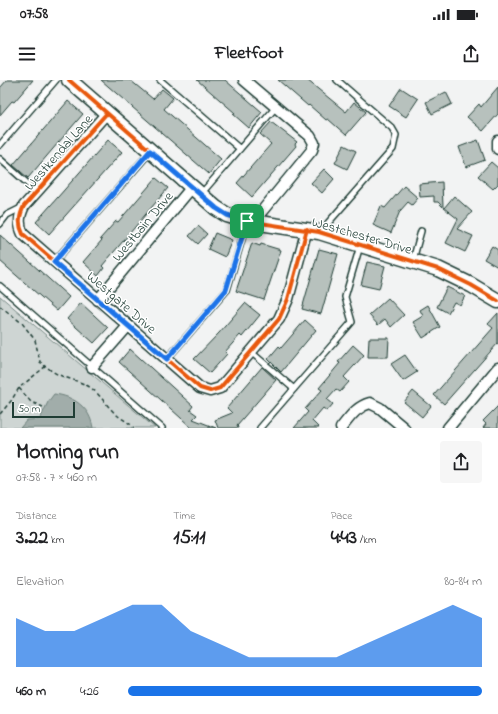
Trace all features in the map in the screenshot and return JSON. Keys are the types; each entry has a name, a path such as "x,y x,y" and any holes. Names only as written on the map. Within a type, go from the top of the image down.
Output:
{"street":[{"name":"Westchester Drive","path":"69,80 196,191 227,215 250,221 307,229 413,261 438,269 471,285 498,301"},
{"path":"244,80 310,136 314,143 312,150 250,221"},
{"name":"Westkendal Lane","path":"20,228 19,220 24,206 107,113"},
{"path":"498,141 498,149"},
{"name":"Westbain Drive","path":"98,300 196,191"},
{"name":"Westgate Drive","path":"20,228 23,234 54,262 200,388 210,391 220,388 251,352"},
{"path":"251,352 279,320 288,299 307,229"},
{"path":"92,367 128,326"},
{"path":"448,428 498,368"},
{"path":"341,428 355,411 370,403 380,408 404,428"}],"lane":[{"path":"0,145 56,80"},
{"path":"160,80 240,149"},
{"path":"323,233 328,223 393,149 396,135 392,128 337,80"},
{"path":"196,191 240,149 276,107"},
{"path":"54,262 150,151"},
{"path":"0,160 37,192"},
{"path":"0,224 7,215 24,206"},
{"path":"167,359 226,290 250,221"},
{"path":"413,261 421,231"},
{"path":"260,428 352,322 345,297 360,245"},
{"path":"0,286 162,428"},
{"path":"251,352 294,389"}],"path":[{"path":"0,306 22,323 35,340 40,362 51,372 76,380 89,387 117,415 129,422 134,428"},
{"path":"0,414 11,401 19,388 46,366"},
{"path":"19,388 31,402 43,407"}],"shaded area":[{"path":"0,296 155,428 0,428"},
{"path":"54,394 68,397 80,404 88,414 93,428 20,428 27,420 40,419 48,402"}],"building":[{"path":"7,80 33,80 14,102 12,101 0,115 0,88"},
{"path":"101,80 130,80 153,99 162,89 173,98 164,109 221,159 209,174"},
{"path":"197,80 225,80 262,112 249,128 233,114 235,113"},
{"path":"278,80 307,80 346,112 354,102 366,112 346,135 328,119 326,120 309,105 308,106"},
{"path":"498,87 498,114 483,131 467,117 479,104 481,107"},
{"path":"401,88 418,99 406,117 389,106"},
{"path":"446,92 452,104 432,114 426,102"},
{"path":"68,101 83,114 28,178 13,165"},
{"path":"271,122 297,142 295,144 296,146 252,197 237,183 271,144 260,134"},
{"path":"108,140 122,152 49,234 36,222"},
{"path":"478,140 485,160 466,167 459,147"},
{"path":"344,145 356,151 347,169 335,163"},
{"path":"491,162 498,168 498,184 493,189 478,176"},
{"path":"324,169 334,179 322,193 311,183"},
{"path":"156,178 168,188 102,266 104,268 98,276 83,262 102,240 100,239 116,221 118,222"},
{"path":"442,182 443,207 438,202 434,202 434,196 420,197 419,184"},
{"path":"404,186 418,198 412,205 408,202 400,211 391,233 373,225 381,206 385,208"},
{"path":"454,196 472,212 457,229 473,236 465,252 446,243 458,219 444,208"},
{"path":"198,226 207,234 198,244 189,236"},
{"path":"215,233 232,240 225,257 208,249"},
{"path":"0,235 69,297 57,311 0,261"},
{"path":"252,243 281,250 264,300 236,291"},
{"path":"492,246 498,250 498,267 484,259"},
{"path":"319,249 338,254 321,314 302,309"},
{"path":"367,262 385,266 379,289 361,285"},
{"path":"447,287 465,296 460,305 454,302 448,313 437,307"},
{"path":"388,298 404,315 391,327 385,319 378,325 369,315"},
{"path":"81,303 108,328 94,343 67,319"},
{"path":"245,303 260,315 242,337 240,335 225,352 227,354 210,373 194,359"},
{"path":"428,305 440,327 423,338 413,322 423,316 420,310"},
{"path":"498,313 498,343 444,404 434,395 493,328 488,324"},
{"path":"305,320 316,330 281,372 268,359 279,346 281,348"},
{"path":"369,338 389,338 388,357 368,357"},
{"path":"353,345 364,355 344,377 349,382 340,392 336,389 327,399 333,404 327,411 323,408 312,421 319,428 294,428 308,412 305,409 322,390 319,388 340,363 338,362"},
{"path":"130,349 193,406 190,410 197,415 193,419 216,428 192,428 119,362"},
{"path":"405,355 417,372 403,381 391,364"},
{"path":"262,367 276,380 237,425 238,428 218,428 215,420 232,413 227,408"},
{"path":"413,391 431,406 422,417 404,402"},
{"path":"498,406 498,428 483,428 486,424 483,421"}],"cycle path":[{"path":"69,80 216,208 227,215 247,221 319,232 438,269 471,285 498,301"},
{"path":"107,113 24,206 20,220 21,230 23,234 200,388 210,391 220,388 279,319 288,299 307,229"}],"route":[{"path":"150,151 216,208 227,215 247,221 226,290 167,359 54,262 150,151"}]}
